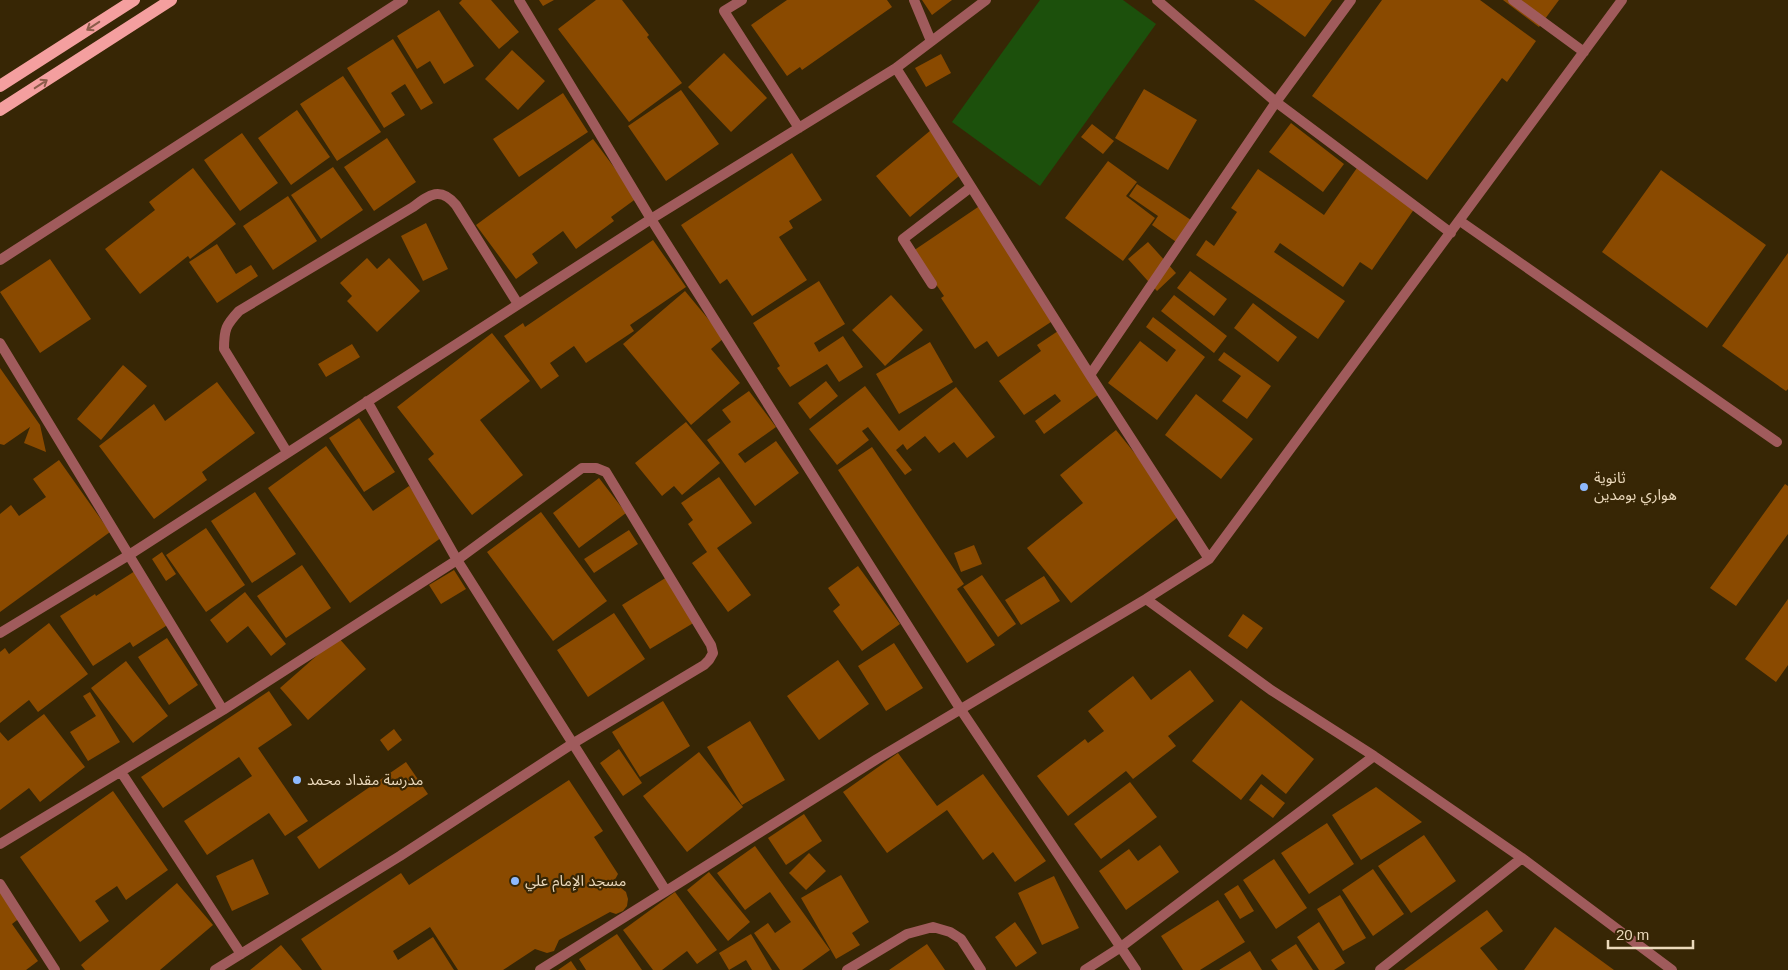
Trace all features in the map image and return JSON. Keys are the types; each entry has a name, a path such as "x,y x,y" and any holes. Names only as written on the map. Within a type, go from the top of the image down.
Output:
{"main road":[{"path":"0,86 134,0"},
{"path":"0,110 171,0"}],"street":[{"path":"0,260 403,0"},
{"path":"519,0 651,219 961,710 1136,970"},
{"path":"742,0 724,10 799,128"},
{"path":"914,0 931,41"},
{"path":"0,633 129,555 651,219 896,68 986,0"},
{"path":"1157,0 1276,102 1451,233"},
{"path":"1090,375 1276,102 1351,0"},
{"path":"1513,0 1584,52"},
{"path":"540,970 877,759 1146,600 1209,559 1622,0"},
{"path":"896,68 1209,559"},
{"path":"932,284 903,239 971,187"},
{"path":"287,452 224,349 224,332 228,323 239,311 430,195 442,194 450,198 456,205 518,304"},
{"path":"1460,221 1777,442"},
{"path":"0,344 223,710"},
{"path":"367,401 457,560 666,891"},
{"path":"0,844 223,710 457,560 582,468 596,468 606,472 711,645 713,653 709,660 704,665 572,744 400,856 215,970"},
{"path":"1146,600 1271,690 1374,756 1522,858 1672,970"},
{"path":"1085,970 1121,947 1374,756"},
{"path":"120,772 241,954"},
{"path":"1380,970 1522,858"},
{"path":"0,884 55,970"},
{"path":"847,970 907,934 933,927 950,932 961,939 980,970"}],"green space":[{"path":"1040,0 1123,0 1156,24 1040,186 952,122"}],"building":[{"path":"462,0 491,0 519,32 499,49 459,3"},
{"path":"539,0 554,0 543,6"},
{"path":"596,0 622,0 682,83 629,122 558,29"},
{"path":"787,0 887,0 892,7 802,70 800,67 787,76 751,25"},
{"path":"922,0 952,0 932,15"},
{"path":"1254,0 1332,0 1305,37"},
{"path":"1382,0 1480,0 1536,41 1507,82 1502,78 1427,180 1312,96"},
{"path":"1503,0 1559,0 1539,27"},
{"path":"439,10 474,66 444,84 430,61 417,69 397,36"},
{"path":"393,39 433,103 421,110 405,84 391,93 405,115 384,128 347,68"},
{"path":"512,50 545,81 518,110 485,79"},
{"path":"724,53 767,98 731,132 688,87"},
{"path":"941,54 951,73 926,87 915,68"},
{"path":"343,76 381,132 337,161 300,104"},
{"path":"1144,89 1197,120 1168,170 1115,138"},
{"path":"681,90 719,144 666,181 628,126"},
{"path":"563,93 588,132 519,177 493,139"},
{"path":"297,110 330,157 291,185 258,138"},
{"path":"1291,123 1344,164 1323,192 1269,152"},
{"path":"1092,124 1114,141 1103,154 1081,137"},
{"path":"931,130 965,171 910,217 876,176"},
{"path":"242,133 278,183 240,211 204,160"},
{"path":"387,138 416,182 374,211 344,167"},
{"path":"593,139 637,198 611,217 614,221 576,249 563,231 532,254 538,263 516,279 476,225"},
{"path":"792,153 822,200 789,221 793,228 779,237 807,280 752,316 727,279 720,284 681,225"},
{"path":"1108,161 1137,182 1126,196 1155,218 1123,261 1065,218"},
{"path":"1359,165 1417,205 1372,270 1360,262 1343,287 1280,243 1274,252 1345,301 1318,339 1196,255 1206,240 1214,246 1237,212 1231,208 1258,169 1324,215"},
{"path":"333,167 363,210 321,239 291,195"},
{"path":"193,168 236,224 190,259 188,256 140,294 105,249 155,210 149,202"},
{"path":"1661,170 1766,245 1707,328 1602,252"},
{"path":"1137,184 1197,224 1182,246 1152,225 1158,216 1129,196"},
{"path":"288,196 317,241 273,270 243,226"},
{"path":"981,205 1057,318 998,357 987,341 975,349 941,298 944,296 913,251"},
{"path":"426,223 448,269 423,281 401,236"},
{"path":"653,240 686,287 630,325 634,331 586,363 574,346 550,363 559,376 541,389 504,336 523,323 525,327"},
{"path":"1148,242 1176,273 1157,291 1128,259"},
{"path":"217,244 236,274 251,265 258,276 217,303 189,262"},
{"path":"1788,253 1788,389 1786,391 1722,346"},
{"path":"367,258 377,269 389,258 420,291 377,332 347,301 352,296 340,283"},
{"path":"50,259 91,319 40,353 0,292"},
{"path":"1190,271 1227,299 1214,316 1177,288"},
{"path":"819,281 845,324 814,343 819,352 843,336 863,367 839,382 827,364 790,387 777,368 780,366 753,323"},
{"path":"685,291 724,338 711,349 740,383 691,425 623,344"},
{"path":"891,295 923,330 885,366 852,330"},
{"path":"1174,295 1227,336 1214,353 1161,311"},
{"path":"1253,303 1297,337 1278,362 1234,328"},
{"path":"1153,317 1205,357 1157,420 1108,383 1140,341 1167,362 1176,350 1146,327"},
{"path":"1058,331 1102,392 1044,434 1035,421 1061,401 1055,394 1024,415 999,381 1041,351 1037,345"},
{"path":"492,333 530,381 480,420 523,475 472,515 428,459 434,454 397,407"},
{"path":"930,342 953,382 899,414 876,374"},
{"path":"352,344 360,357 326,377 318,364"},
{"path":"1224,352 1271,386 1247,419 1222,401 1241,376 1218,360"},
{"path":"123,365 147,386 101,440 77,419"},
{"path":"0,368 40,425 46,452 24,443 30,427 4,445 0,444"},
{"path":"826,381 838,396 810,419 798,403"},
{"path":"217,382 255,433 202,472 207,480 154,519 99,446 154,404 165,421"},
{"path":"865,386 899,431 956,387 995,437 967,458 954,442 939,453 925,436 907,450 903,444 896,450 912,470 905,475 868,427 862,431 869,440 837,465 809,429"},
{"path":"749,391 776,427 738,454 745,463 776,441 799,473 755,506 707,440 731,422 722,410"},
{"path":"1196,394 1253,439 1221,479 1165,435"},
{"path":"359,418 395,472 364,492 329,438"},
{"path":"686,422 720,463 682,495 674,486 662,496 635,463"},
{"path":"1116,430 1183,513 1071,603 1027,548 1083,503 1060,475"},
{"path":"326,446 373,511 409,486 445,535 350,603 268,488"},
{"path":"872,447 964,584 957,589 995,645 967,663 838,470"},
{"path":"59,460 110,532 0,612 0,514 11,505 19,516 46,497 33,479"},
{"path":"719,477 752,523 717,548 751,595 728,612 692,563 707,552 688,524 693,520 681,503"},
{"path":"599,478 626,513 579,548 553,513"},
{"path":"1785,484 1788,486 1788,534 1736,606 1710,588"},
{"path":"255,492 296,554 252,583 211,521"},
{"path":"541,512 607,601 553,641 487,552"},
{"path":"206,528 245,585 206,612 166,555"},
{"path":"629,530 638,544 594,573 584,559"},
{"path":"974,545 982,564 961,572 954,553"},
{"path":"162,552 176,574 166,581 152,559"},
{"path":"302,565 331,608 286,638 257,596"},
{"path":"858,566 900,624 862,651 833,611 840,605 828,588"},
{"path":"454,570 466,589 441,604 429,585"},
{"path":"135,571 169,624 133,647 130,642 93,666 60,616"},
{"path":"982,575 1016,624 998,637 963,587"},
{"path":"1044,576 1060,601 1021,625 1005,600"},
{"path":"667,577 695,622 650,649 622,605"},
{"path":"245,592 286,644 271,656 248,626 227,643 210,620"},
{"path":"1788,599 1788,665 1776,682 1745,659"},
{"path":"614,613 645,659 588,697 557,650"},
{"path":"1243,614 1263,628 1247,649 1228,636"},
{"path":"49,623 88,674 38,712 29,700 0,723 0,652 5,648 9,654"},
{"path":"338,637 366,669 308,720 280,688"},
{"path":"167,638 198,685 169,705 138,657"},
{"path":"894,643 923,688 886,711 858,666"},
{"path":"838,660 869,704 819,740 787,696"},
{"path":"126,661 168,716 133,743 91,688"},
{"path":"1190,670 1214,701 1168,736 1176,746 1133,779 1126,771 1068,816 1037,776 1085,739 1088,743 1104,731 1088,711 1133,676 1151,700"},
{"path":"269,691 292,725 258,748 308,821 285,836 269,813 207,855 184,821 252,776 239,757 163,808 141,777"},
{"path":"90,692 120,742 88,761 70,732 96,716 83,696"},
{"path":"1241,700 1314,759 1286,794 1262,774 1241,800 1192,761"},
{"path":"663,701 690,746 640,777 612,732"},
{"path":"44,714 85,767 40,802 29,788 0,810 0,732 8,741"},
{"path":"750,721 785,780 742,805 707,747"},
{"path":"394,729 402,740 388,751 380,740"},
{"path":"619,749 642,783 623,796 600,763"},
{"path":"699,752 743,807 687,852 643,796"},
{"path":"898,753 937,806 983,774 1046,861 1015,882 993,852 983,860 947,810 887,853 843,792"},
{"path":"406,762 428,794 319,869 297,837"},
{"name":"مسجد الإمام علي","path":"569,780 603,831 594,837 618,874 611,887 621,888 626,892 627,906 623,911 616,914 610,912 559,940 554,951 547,953 535,949 503,970 458,970 430,927 393,951 398,960 433,937 454,970 322,970 301,939 401,873 409,885"},
{"path":"1130,782 1157,817 1101,859 1074,824"},
{"path":"1261,784 1285,803 1273,818 1249,800"},
{"path":"1376,787 1422,822 1361,860 1332,815"},
{"path":"113,791 168,870 126,900 117,886 95,901 109,921 80,942 20,857"},
{"path":"804,814 822,841 786,865 768,838"},
{"path":"1327,823 1354,864 1309,894 1281,853"},
{"path":"1424,835 1456,881 1411,913 1378,866"},
{"path":"1160,845 1179,872 1126,910 1099,871 1129,849 1138,861"},
{"path":"755,846 830,950 802,970 780,970 754,933 768,923 775,933 791,922 770,892 745,910 717,873"},
{"path":"809,853 826,871 806,890 789,873"},
{"path":"253,859 269,894 232,911 216,876"},
{"path":"1274,859 1307,908 1276,929 1243,880"},
{"path":"1373,869 1404,914 1373,936 1342,890"},
{"path":"709,872 750,922 728,941 687,890"},
{"path":"841,875 869,922 852,933 860,945 836,959 801,898"},
{"path":"1054,876 1079,928 1042,945 1018,893"},
{"path":"177,883 213,925 160,970 85,970 81,965"},
{"path":"1238,885 1254,911 1240,919 1224,894"},
{"path":"0,887 21,917 12,924 38,961 26,970 0,970"},
{"path":"675,892 717,950 697,964 687,951 662,970 653,970 623,930"},
{"path":"1340,895 1366,938 1343,951 1317,909"},
{"path":"1218,900 1245,942 1200,970 1183,970 1161,936"},
{"path":"1487,910 1503,931 1480,948 1498,970 1404,970"},
{"path":"1015,922 1037,953 1016,967 995,937"},
{"path":"1319,922 1345,963 1334,970 1319,970 1297,937"},
{"path":"1555,927 1614,970 1524,970"},
{"path":"617,934 642,970 586,970 579,959"},
{"path":"751,934 772,970 752,970 746,960 729,970 719,953"},
{"path":"927,944 945,970 889,970"},
{"path":"1296,944 1313,970 1278,970 1271,960"},
{"path":"281,945 302,970 250,970"},
{"path":"1250,951 1262,970 1219,970"},
{"path":"571,961 577,970 558,970"}],"place":[{"name":"ثانوية هواري بومدين","path":"1584,487"},
{"name":"مدرسة مقداد محمد","path":"297,780"},
{"name":"مسجد الإمام علي","path":"515,881"}]}
